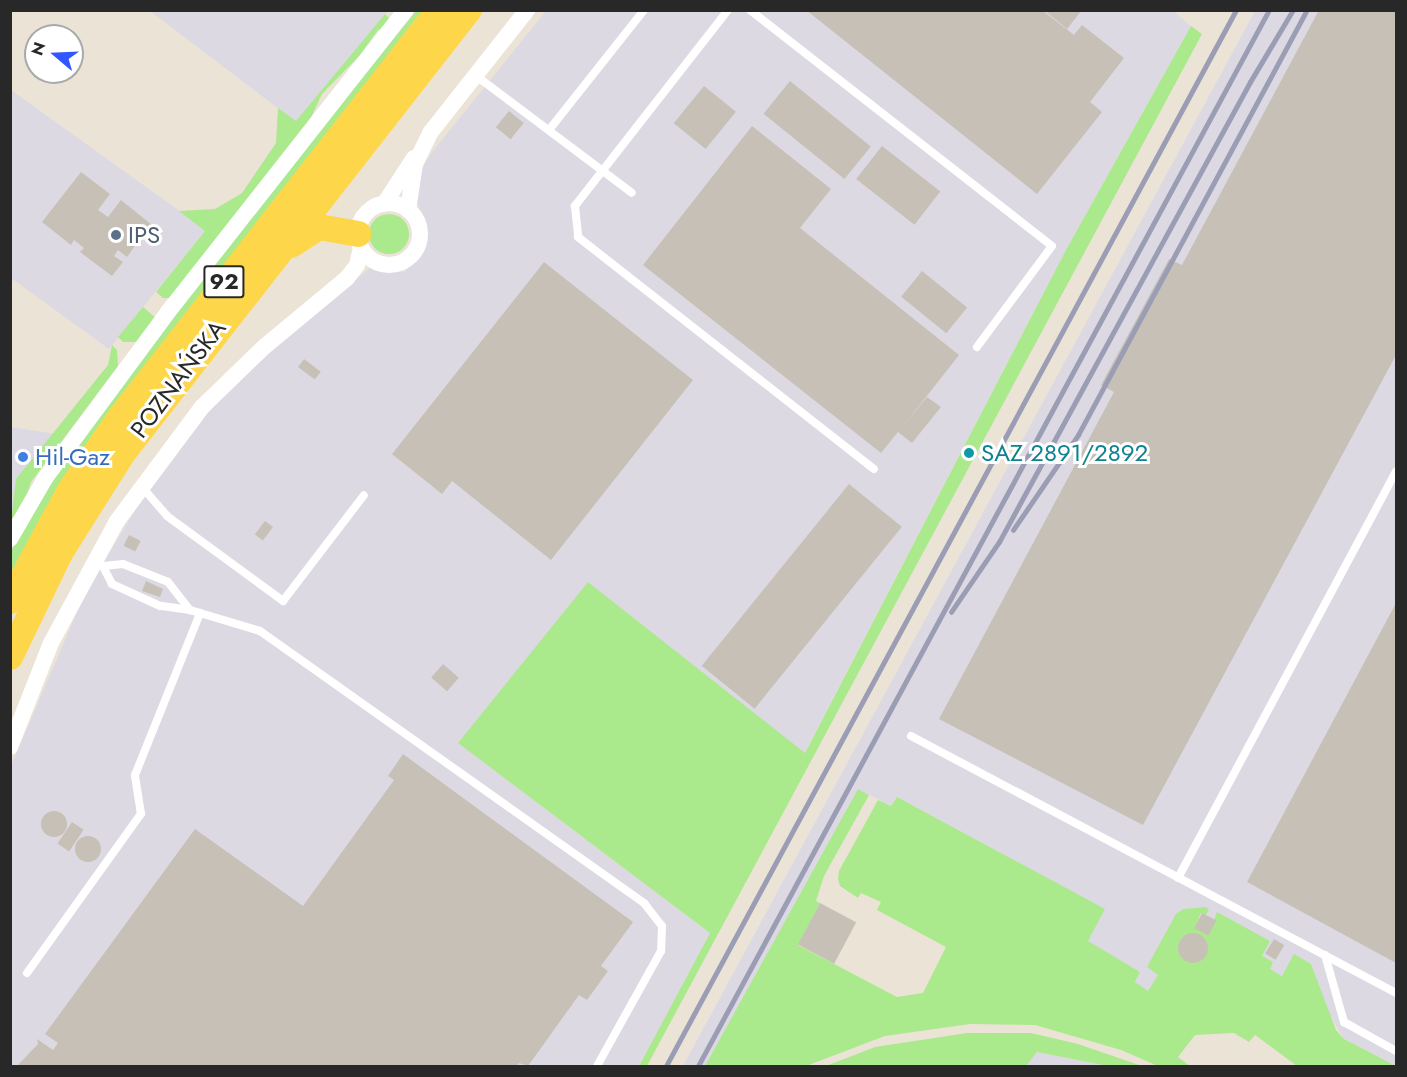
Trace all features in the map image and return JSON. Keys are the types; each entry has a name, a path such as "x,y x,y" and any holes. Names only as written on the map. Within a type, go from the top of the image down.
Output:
{"main road":[{"name":"POZNAŃSKA","path":"10,601 70,490 121,416 440,10"},
{"name":"POZNAŃSKA","path":"10,657 60,554 104,479 260,274 469,10"},
{"path":"260,274 313,228 336,227 359,240"}],"street":[{"path":"10,747 51,643 142,488 221,387 354,272 366,214 384,204 475,75 526,10"},
{"name":"POZNAŃSKA","path":"11,536 46,477 168,312 404,11"},
{"path":"408,210 418,153"},
{"path":"359,240 376,263 387,265 408,259 419,240 416,219 408,210 384,204"}],"lane":[{"path":"549,130 644,10"},
{"path":"728,10 574,206 578,237 874,469"},
{"path":"750,10 1052,246 977,347"},
{"path":"475,75 632,193"},
{"path":"1178,878 1396,472"},
{"path":"142,488 167,516 283,601 364,495"},
{"path":"97,564 123,564 168,582 190,610"},
{"path":"97,564 112,584 160,606 190,610 260,631 644,903 662,926 661,951 597,1066"},
{"path":"27,973 141,814 135,775 200,613"},
{"path":"910,736 1396,993"},
{"path":"1325,955 1344,1022 1396,1051"}],"shaded area":[{"path":"1172,10 1191,26 1066,250 804,754 588,583 458,743 710,933 639,1066 11,1066 10,768 87,589 137,507 211,409 287,336 370,268 404,272 417,260 427,242 424,219 415,198 418,175 432,152 546,11"},
{"path":"150,11 388,11 296,122"},
{"path":"1255,11 1396,11 1396,1066 1344,1039 1294,955 1282,976 1269,969 1262,956 1270,940 1216,920 1209,935 1195,928 1205,907 1183,909 1147,967 1158,975 1148,992 1135,982 1140,972 1087,941 1104,909 897,797 891,806 858,789 705,1066 683,1066"},
{"path":"11,90 206,230 109,349 11,278"},
{"name":"Hil-Gaz","path":"11,427 56,434 16,479 11,522"},
{"path":"1037,1052 1108,1066 1026,1066"}],"green space":[{"path":"416,11 430,11 36,533 11,573 11,551 49,485 167,321"},
{"path":"385,14 389,18 385,27 378,30 360,55 322,94 307,126 171,298 163,298 156,292 205,231 179,211 215,209 242,193 276,143 278,108 296,121"},
{"path":"1191,26 1202,34 647,1066 639,1066 710,933 458,743 588,582 805,753 1066,250"},
{"path":"389,214 403,220 409,234 403,248 389,254 375,248 369,234 375,220"},
{"path":"143,307 156,318 137,342 123,342 118,337"},
{"path":"112,345 117,350 118,366 31,482 22,509 11,520 16,479 108,365"},
{"path":"858,789 869,795 824,876 816,901 820,903 798,945 897,997 923,993 946,947 877,910 881,902 861,893 858,898 840,886 838,879 839,871 878,800 891,806 897,797 1105,909 1088,941 1140,972 1135,982 1148,991 1158,975 1147,967 1176,914 1183,909 1205,907 1209,909 1206,915 1201,913 1195,928 1209,934 1217,912 1270,941 1262,956 1273,962 1270,969 1282,976 1294,954 1311,964 1336,1030 1344,1039 1396,1066 1297,1066 1255,1035 1249,1042 1234,1033 1195,1035 1178,1057 1190,1066 1158,1066 1121,1050 1035,1025 970,1024 885,1036 806,1066 705,1066"},
{"path":"967,1033 1031,1033 1078,1044 1142,1066 1108,1066 1037,1052 1026,1066 826,1066 875,1047"}],"building":[{"path":"806,10 1042,10 1074,35 1082,25 1124,58 1090,102 1102,112 1037,194"},
{"path":"1044,10 1082,10 1067,29"},
{"path":"1319,10 1396,10 1396,355 1143,825 939,719 1114,392 1101,385 1169,259 1182,265"},
{"path":"790,81 871,146 844,179 764,114"},
{"path":"704,86 736,112 706,149 674,123"},
{"path":"509,111 524,123 511,139 496,127"},
{"path":"752,126 831,189 800,228 959,355 901,429 927,397 941,407 912,443 898,432 881,453 643,265"},
{"path":"882,146 940,192 914,225 856,179"},
{"path":"81,172 110,194 98,210 108,217 121,200 152,225 142,238 133,231 129,237 137,243 127,257 118,250 114,256 123,262 112,276 80,252 84,248 74,240 71,245 42,222"},
{"path":"544,262 693,380 551,560 452,481 442,494 392,454"},
{"path":"922,271 967,308 946,333 901,297"},
{"path":"304,359 321,372 315,380 298,367"},
{"path":"849,484 902,527 755,709 702,666"},
{"path":"265,521 273,527 263,541 255,535"},
{"path":"129,535 141,541 135,552 124,546"},
{"path":"146,581 163,589 160,597 142,591"},
{"path":"1396,603 1396,963 1247,882"},
{"path":"443,664 459,678 447,691 431,678"},
{"path":"403,754 633,922 601,966 608,971 587,1000 579,995 528,1066 519,1063 517,1066 17,1066 38,1044 37,1039 53,1050 58,1043 45,1034 195,829 303,906 394,780 388,776"},
{"path":"54,811 63,815 67,824 63,833 54,837 45,833 41,824 45,815"},
{"path":"72,822 84,830 69,851 57,844"},
{"path":"88,836 97,840 101,849 97,858 88,862 79,858 75,849 79,840"},
{"path":"820,903 856,922 834,964 798,944"},
{"path":"1202,913 1216,920 1209,935 1194,928"},
{"path":"1193,933 1199,934 1207,942 1207,954 1199,962 1193,963 1187,962 1179,954 1178,948 1179,942 1187,934"},
{"path":"1274,939 1284,945 1276,960 1265,954"}],"railway":[{"path":"666,1066 1236,10"},
{"path":"698,1066 1269,10"},
{"path":"951,612 999,542 1250,82 1293,10"},
{"path":"1013,530 1078,435 1307,10"}],"place":[{"name":"IPS","path":"116,235"},
{"name":"SAZ 2891/2892","path":"969,453"},
{"name":"Hil-Gaz","path":"23,457"}]}
